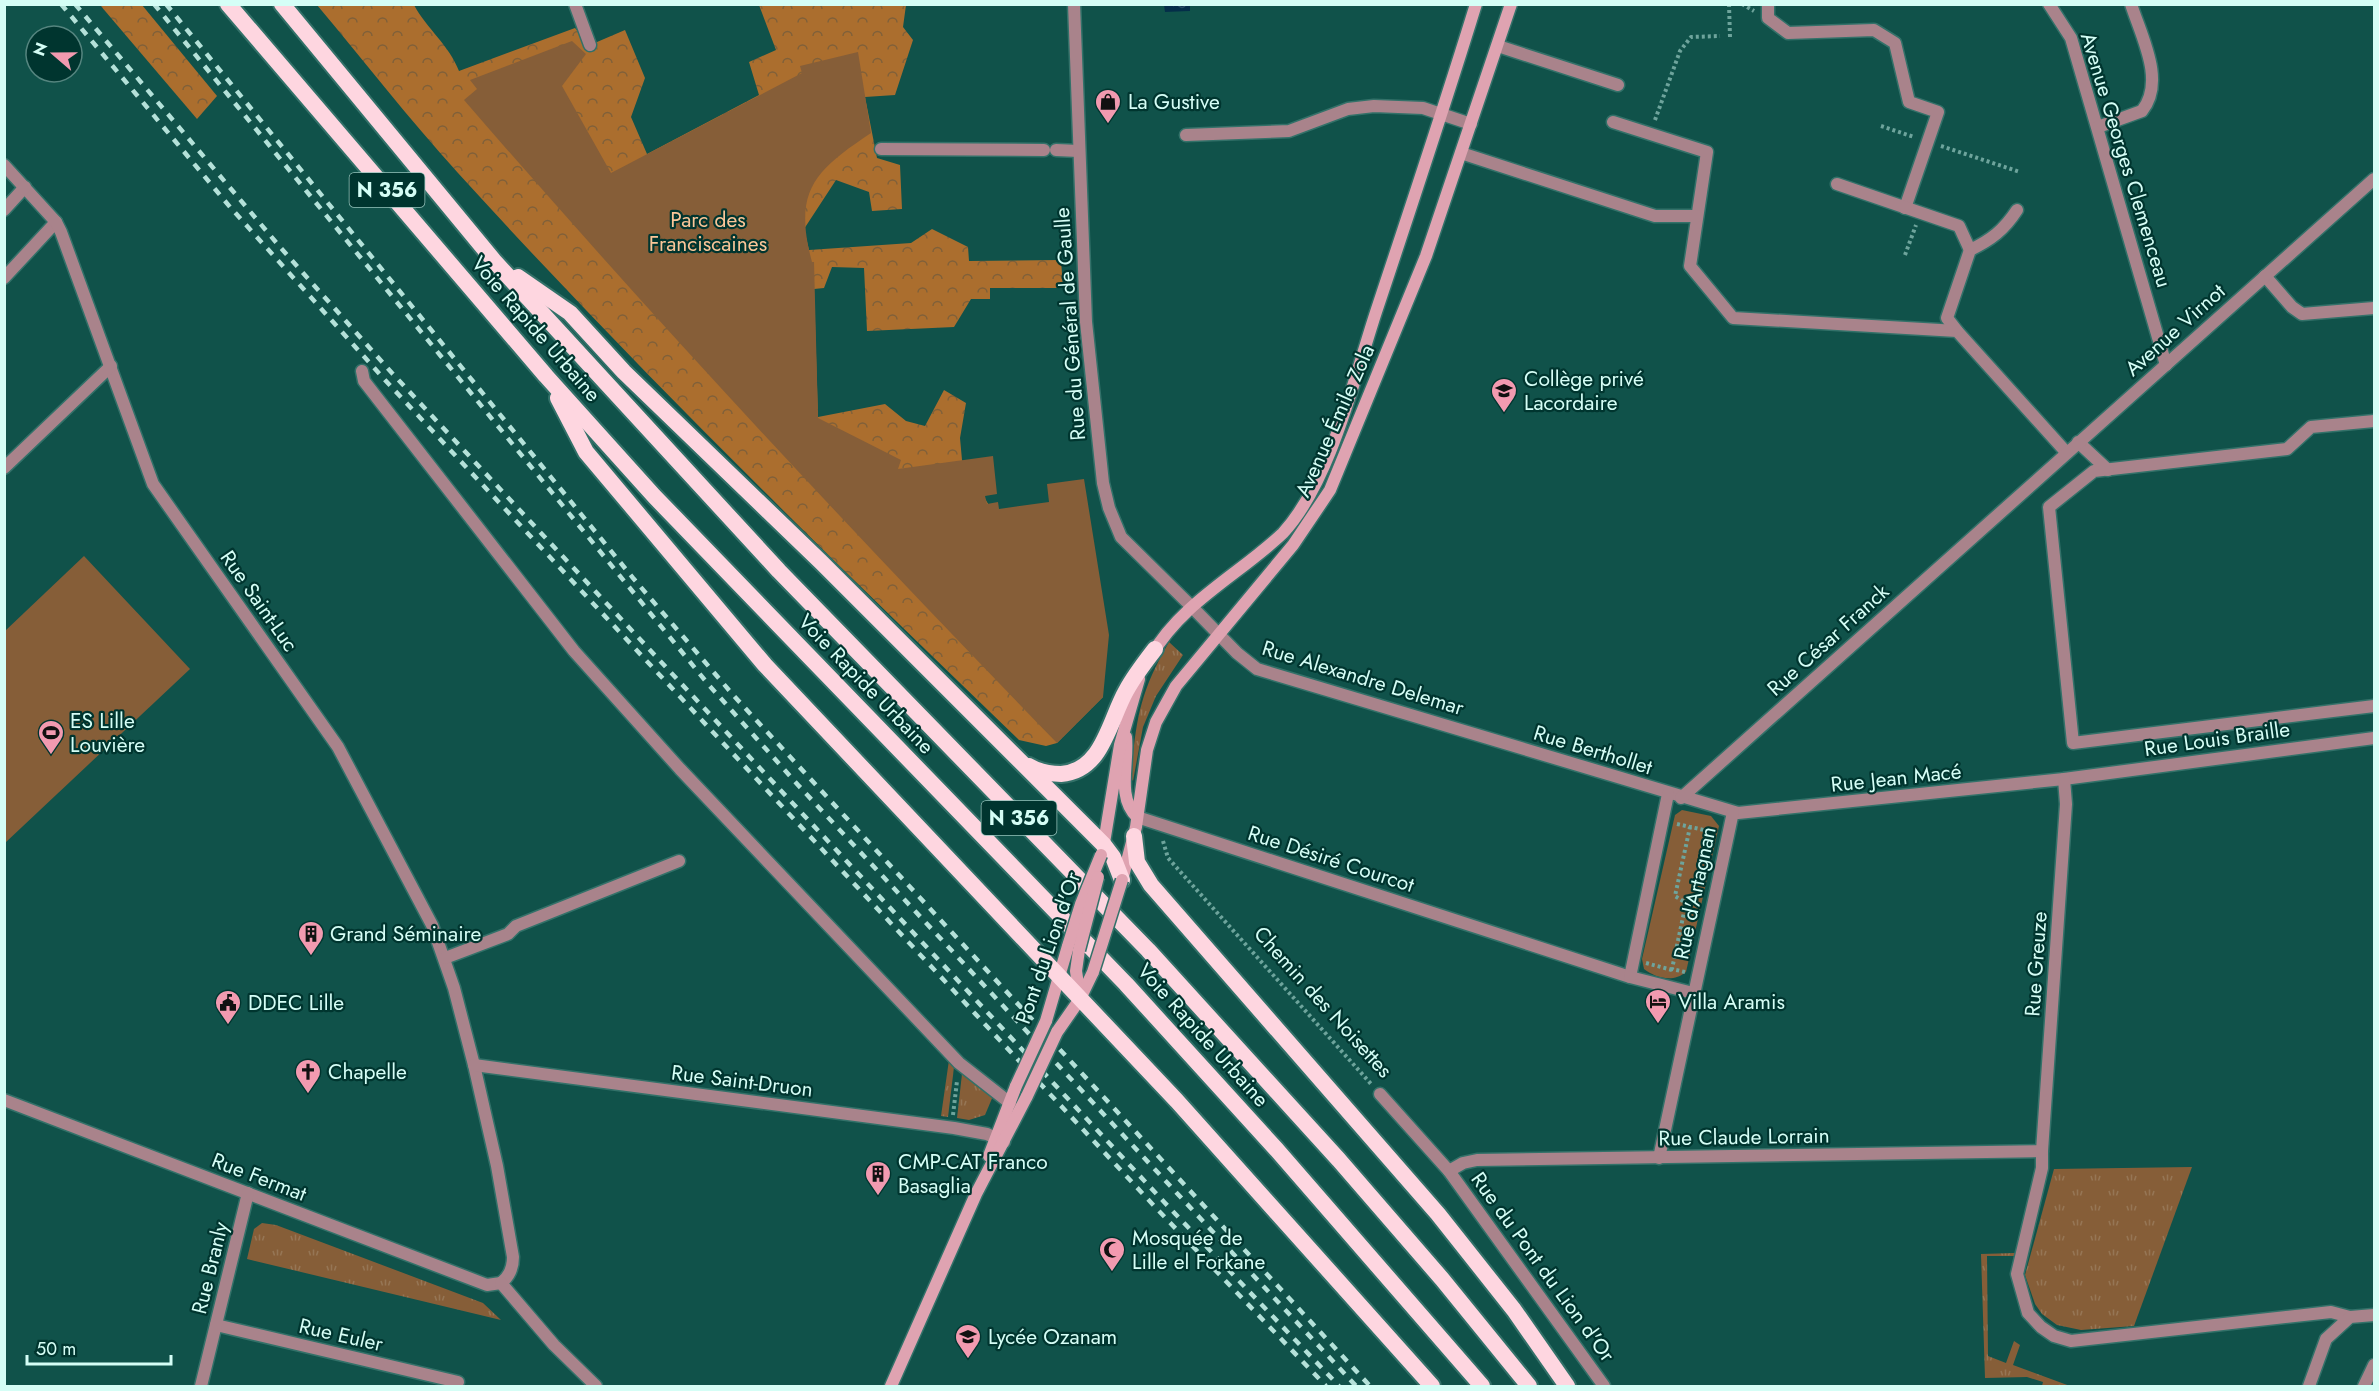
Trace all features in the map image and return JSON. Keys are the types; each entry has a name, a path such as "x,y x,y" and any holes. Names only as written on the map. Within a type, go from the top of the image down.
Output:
{"highway":[{"name":"Voie Rapide Urbaine","path":"228,4 546,376 697,541 1126,984 1277,1150 1482,1386"},
{"name":"Voie Rapide Urbaine","path":"282,4 495,262 779,571 1148,950 1339,1160 1442,1279 1529,1386"},
{"path":"495,262 570,313 644,391 1024,764 1118,862 1156,891 1438,1214 1514,1310 1567,1386"},
{"path":"546,376 586,452 765,665 1177,1101 1432,1386"},
{"path":"1024,764 1052,774 1073,771 1088,764 1100,748 1127,687 1155,649"},
{"path":"1118,862 1134,836"}],"main road":[{"name":"Avenue Émile Zola","path":"1118,862 1124,727 1135,690 1155,649 1192,607 1283,533 1293,522 1313,488 1342,416 1476,4"},
{"name":"Avenue Émile Zola","path":"1134,836 1147,750 1159,714 1176,686 1293,544 1330,490 1401,319 1461,153 1511,4"},
{"name":"Avenue Émile Zola","path":"1124,727 1127,753 1125,792 1128,805 1137,817"},
{"name":"Pont du Lion d'Or","path":"1080,999 1074,948 1081,904 1118,862"},
{"name":"Pont du Lion d'Or","path":"1000,1140 1027,1096 1057,1032 1080,999 1093,972 1118,862"},
{"name":"Pont du Lion d'Or","path":"1000,1140 1016,1086 1046,1021 1059,978 1074,948"},
{"path":"891,1386 1000,1140"}],"street":[{"path":"575,4 590,45"},
{"name":"Rue du Général de Gaulle","path":"1074,4 1090,374 1109,508 1121,537 1218,634"},
{"path":"1768,4 1768,18 1788,33 1875,30 1895,43 1909,102 1938,112 1905,208"},
{"name":"Avenue Georges Clemenceau","path":"2049,4 2071,38 2166,365"},
{"path":"2098,127 2142,111 2152,92 2151,68 2131,4"},
{"path":"1498,46 1618,85"},
{"path":"1186,135 1288,131 1348,109 1362,107 1402,106 1442,114 1471,124"},
{"path":"1613,122 1707,152 1690,266 1733,318 1957,331"},
{"path":"881,149 1079,151"},
{"path":"1461,153 1655,216 1697,216"},
{"name":"Rue Saint-Luc","path":"4,165 56,222 153,484 338,747 423,908 445,957 474,1065 495,1157 513,1257 513,1267 508,1278 501,1283"},
{"name":"Avenue Virnot","path":"2001,511 2374,178"},
{"path":"1837,184 1959,226 1970,250 1947,318 2066,452"},
{"path":"4,210 25,187"},
{"path":"1970,250 1992,240 2017,210"},
{"path":"4,278 56,222"},
{"path":"2265,276 2292,307 2302,314 2374,308"},
{"path":"4,468 111,366"},
{"path":"362,371 364,381 574,651 680,769 959,1063 1010,1103"},
{"path":"2374,421 2311,427 2287,449 2094,471 2049,507 2073,743 2374,706"},
{"path":"2078,442 2108,470"},
{"name":"Rue César Franck","path":"1675,796 2001,511"},
{"name":"Rue Alexandre Delemar","path":"1218,634 1248,663 1260,670 1506,743"},
{"name":"Rue Louis Braille","path":"2064,779 2374,738"},
{"name":"Rue Berthollet","path":"1506,743 1733,812"},
{"name":"Rue Jean Macé","path":"1733,812 1751,813 2064,779"},
{"name":"Rue Greuze","path":"2064,779 2066,804 2042,1168 2017,1274 2028,1313 2054,1336 2071,1341 2331,1312 2350,1317 2374,1315"},
{"path":"1630,977 1664,821 1675,796"},
{"name":"Rue d'Artagnan","path":"1659,1158 1733,812"},
{"name":"Rue Désiré Courcot","path":"1137,817 1630,977 1693,993"},
{"path":"445,957 508,934 516,926 679,861"},
{"name":"Rue Saint-Druon","path":"474,1065 952,1128 1000,1140"},
{"name":"Chemin des Noisettes","path":"1380,1094 1449,1170"},
{"name":"Rue Fermat","path":"4,1100 487,1285 501,1283"},
{"name":"Rue Claude Lorrain","path":"1449,1170 1463,1163 1478,1160 2042,1151"},
{"name":"Rue du Pont du Lion d'Or","path":"1449,1170 1604,1386"},
{"name":"Rue Branly","path":"201,1386 248,1194"},
{"path":"501,1283 554,1345 596,1386"},
{"path":"2310,1386 2326,1339 2350,1317"},
{"name":"Rue Euler","path":"216,1325 458,1382"},
{"path":"2364,1386 2374,1365"}],"path":[{"path":"1729,4 1731,37"},
{"path":"1650,134 1680,51 1691,37 1720,36"},
{"path":"1881,126 2020,172"},
{"path":"1905,255 1920,213"},
{"path":"1664,821 1727,836"},
{"path":"1672,969 1686,903 1675,896 1690,827"},
{"name":"Chemin des Noisettes","path":"1168,858 1380,1094"},
{"path":"952,1128 959,1063"}],"green space":[{"path":"100,5 142,5 217,96 197,119"},
{"path":"317,5 414,5 450,53 459,71 575,28 590,45 625,30 645,78 631,117 647,154 759,95 749,62 776,50 759,5 906,5 903,27 913,40 895,95 865,97 877,158 900,165 902,209 872,211 869,192 836,180 804,229 809,250 911,243 932,229 968,247 969,261 1061,260 1063,288 990,288 990,299 971,299 954,327 867,331 864,268 832,267 824,288 814,289 818,417 885,404 906,421 925,426 944,390 966,403 960,438 962,460 1103,697 1057,743 1046,746 1019,740 805,532 594,319 440,153"},
{"name":"Parc des Franciscaines","path":"572,41 586,54 562,86 611,173 802,73 800,66 858,52 871,133 835,159 822,172 807,200 805,217 807,238 812,262 814,262 818,418 901,460 898,469 993,456 997,494 985,496 987,504 998,502 999,509 1049,502 1047,484 1084,479 1109,635 1103,697 1057,743 756,426 464,100 477,89 470,80"},
{"name":"ES Lille Louvière","path":"84,556 190,669 5,843 5,631"},
{"path":"1169,642 1183,655 1156,696 1143,727 1133,781 1131,778 1137,723 1151,677"},
{"path":"1682,810 1711,816 1719,826 1686,972 1676,977 1665,978 1644,969 1642,959 1675,815"},
{"path":"949,1060 954,1067 948,1117 941,1116"},
{"path":"962,1074 993,1096 985,1115 969,1120 957,1118"},
{"path":"2192,1167 2134,1326 2081,1330 2057,1325 2042,1314 2035,1304 2025,1275 2054,1169"},
{"path":"262,1223 276,1225 483,1303 501,1320 247,1259 254,1229"},
{"path":"2015,1253 2014,1256 1987,1256 1988,1356 2006,1363 2014,1341 2020,1345 2013,1365 2070,1386 2042,1386 2043,1382 2027,1377 1985,1378 1981,1254"}],"water":[{"path":"1164,5 1190,5 1190,11 1165,12"}],"railway":[{"path":"61,4 230,207 385,380 1157,1209 1326,1386"},
{"path":"75,4 280,247 392,373 1165,1203 1339,1386"},
{"path":"154,4 708,684 798,785 1356,1386"},
{"path":"166,4 633,578 734,696 1370,1386"}],"place":[{"name":"La Gustive","path":"1108,125"},
{"name":"Collège privé Lacordaire","path":"1504,414"},
{"name":"ES Lille Louvière","path":"51,756"},
{"name":"Grand Séminaire","path":"311,957"},
{"name":"Villa Aramis","path":"1658,1025"},
{"name":"DDEC Lille","path":"228,1026"},
{"name":"Chapelle","path":"308,1095"},
{"name":"CMP-CAT Franco Basaglia","path":"878,1197"},
{"name":"Mosquée de Lille el Forkane","path":"1112,1273"},
{"name":"Lycée Ozanam","path":"968,1360"}]}
